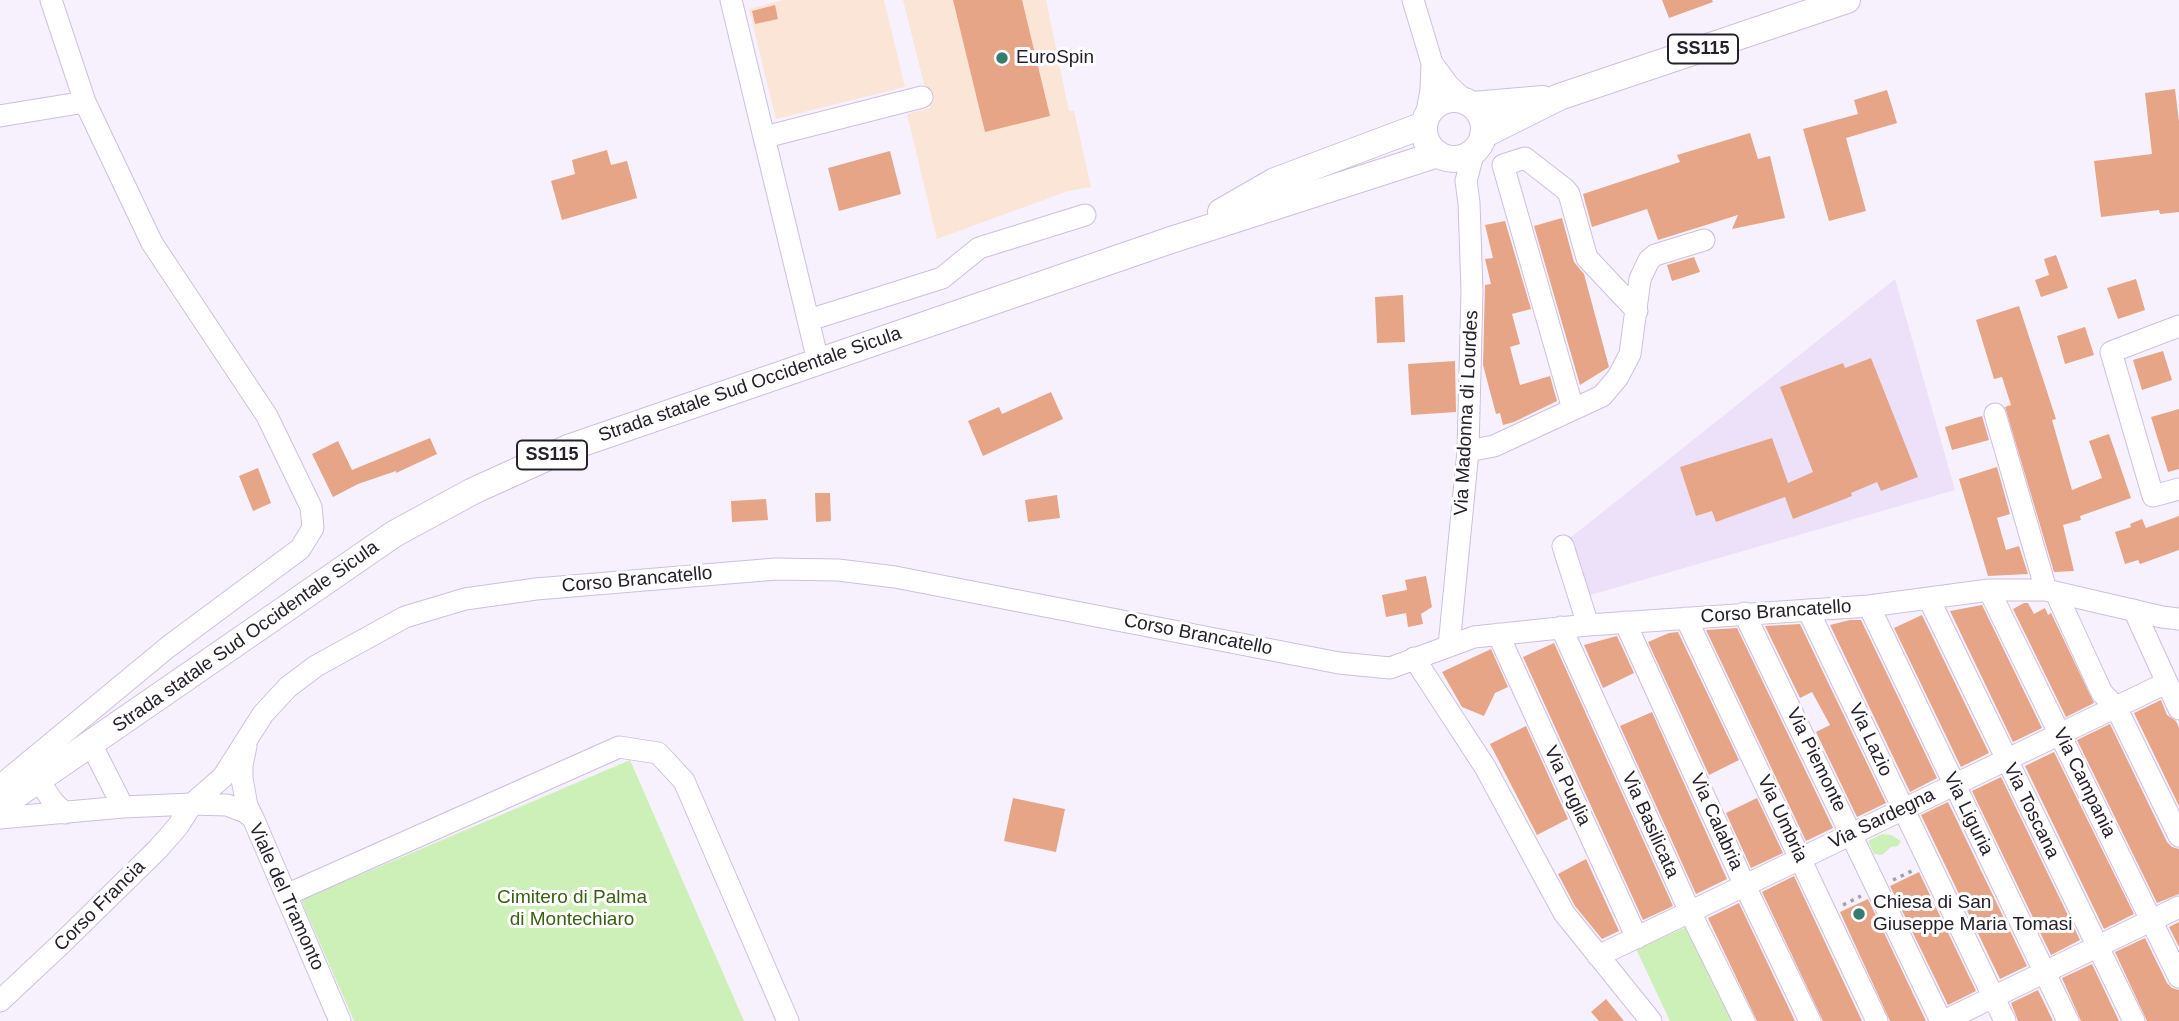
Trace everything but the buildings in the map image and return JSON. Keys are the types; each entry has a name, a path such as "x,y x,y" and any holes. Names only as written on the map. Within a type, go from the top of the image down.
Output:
{"main road":[{"name":"Strada statale Sud Occidentale Sicula","path":"0,806 394,534 473,491 568,448 1171,240 1443,156 1462,158 1479,143 1559,97 1847,0"},
{"name":"Strada statale Sud Occidentale Sicula","path":"1171,240 1275,181 1425,122 1431,109 1441,102 1456,99 1469,103 1559,97"},
{"path":"1469,103 1483,120 1479,143"},
{"path":"1425,122 1429,145 1443,156"}],"street":[{"path":"0,786 168,647 300,549 313,528 311,507 267,416 152,243 85,102 51,0"},
{"path":"731,0 818,361"},
{"path":"1413,0 1432,63 1432,90 1425,122"},
{"path":"1432,63 1448,85 1469,103"},
{"path":"765,137 922,97"},
{"path":"0,116 85,102"},
{"name":"Via Madonna di Lourdes","path":"1449,646 1468,451 1472,291 1466,181 1479,143"},
{"path":"1443,156 1466,181"},
{"path":"1573,410 1503,165 1525,158 1565,189 1569,194 1587,258 1637,311"},
{"path":"808,320 942,278 979,248 1085,215"},
{"path":"1468,451 1494,446 1602,396 1618,377 1630,354 1640,279 1649,260 1655,255 1704,240"},
{"path":"2179,326 2111,352 2153,496 2179,489"},
{"path":"1995,414 2051,592 2102,693 2116,707 2179,836"},
{"path":"1563,546 1588,625"},
{"name":"Corso Brancatello","path":"192,804 223,777 274,700 301,676 405,617 465,599 536,589 775,569 838,570 895,577 1339,663 1390,668 1474,637 1560,627 1869,606 1989,590 2051,592 2179,619"},
{"name":"Via Campania","path":"1989,590 2179,977"},
{"name":"Via Toscana","path":"1929,599 2134,1021"},
{"name":"Via Liguria","path":"1869,606 2068,1021"},
{"name":"Via Lazio","path":"1808,610 2005,1021"},
{"path":"2134,610 2179,709"},
{"name":"Via Piemonte","path":"1744,613 1942,1021"},
{"name":"Via Umbria","path":"1686,618 1877,1021"},
{"name":"Via Calabria","path":"1625,622 1745,886 1810,1021"},
{"name":"Via Basilicata","path":"1560,627 1690,912 1744,1021"},
{"name":"Via Puglia","path":"1498,634 1637,938"},
{"path":"1413,658 1485,767 1564,914 1651,1021"},
{"name":"Via Sardegna","path":"1598,956 2166,683"},
{"path":"253,730 244,752 242,779 245,799 253,818"},
{"path":"91,744 123,807"},
{"path":"286,895 619,747 658,753 684,781 788,1021"},
{"path":"38,780 54,803 65,813"},
{"name":"Viale del Tramonto","path":"0,818 192,804 227,805 245,812 253,818 340,1021"},
{"name":"Corso Francia","path":"0,1001 158,849 192,804"},
{"path":"1942,1021 2179,907"}],"shaded area":[{"path":"783,0 884,0 905,87 776,119 749,9"},
{"path":"903,0 1046,0 1069,111 1074,111 1091,187 1068,191 937,239 907,114 930,108"},
{"path":"1895,279 1955,490 1587,596 1570,538"}],"green space":[{"name":"Cimitero di Palma di Montechiaro","path":"630,760 744,1021 354,1021 301,900"},
{"path":"1882,834 1891,835 1901,841 1898,846 1891,847 1882,855 1874,854 1868,841"},
{"path":"1687,927 1733,1021 1670,1021 1636,949"}],"place":[{"name":"EuroSpin","path":"1002,58"},
{"name":"Chiesa di San Giuseppe Maria Tomasi","path":"1859,914"}]}
